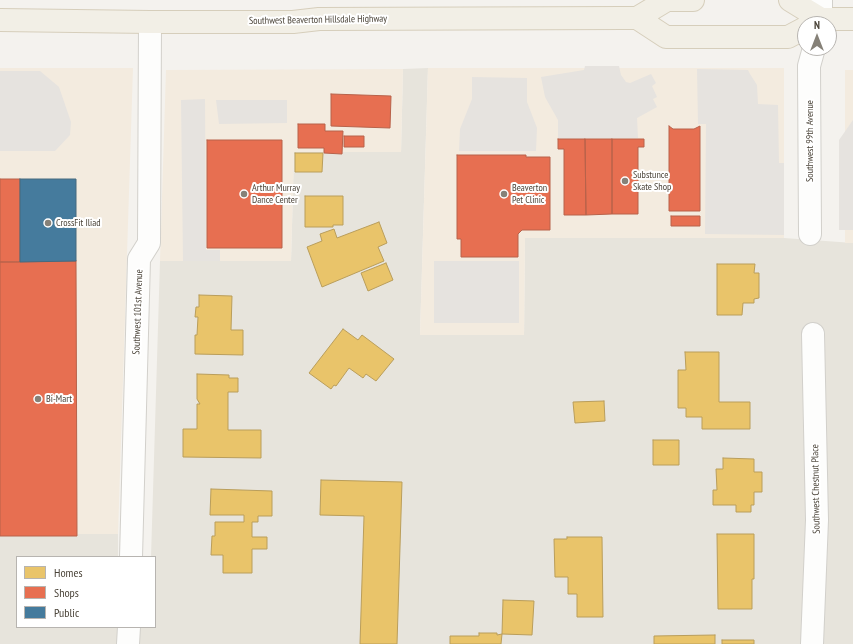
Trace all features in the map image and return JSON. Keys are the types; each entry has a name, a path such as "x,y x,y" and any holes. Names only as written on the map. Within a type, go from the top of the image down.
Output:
{"main road":[{"path":"693,0 667,0 637,18 666,38 788,38 797,32"},
{"path":"790,0 812,16"},
{"name":"Southwest Beaverton Hillsdale Highway","path":"0,20 294,22 319,19 637,18"},
{"path":"837,19 853,19"}],"street":[{"name":"Southwest 101st Avenue","path":"131,556 139,259 149,243 150,22"},
{"name":"Southwest 99th Avenue","path":"810,234 810,66 812,56"},
{"name":"Southwest Chestnut Place","path":"812,644 817,520 813,334"},
{"path":"128,644 129,628"}],"shaded area":[{"path":"585,66 619,66 621,75 626,82 630,83 651,74 656,83 652,86 657,97 653,99 657,107 637,118 638,138 558,139 558,120 545,97 541,77 584,70"},
{"path":"0,68 133,68 118,534 0,534"},
{"path":"428,68 420,335 524,335 525,238 784,238 853,243 853,644 0,644 0,534 118,534 118,556 16,556 16,628 156,628 156,556 151,556 160,261 291,261 294,152 401,152 403,69"},
{"path":"428,68 784,68 784,238 525,238 524,335 420,335"},
{"path":"403,69 401,152 294,152 291,261 160,261 166,70"},
{"path":"697,69 748,70 757,85 758,104 778,105 779,163 784,163 784,235 705,234 706,124 698,124"},
{"path":"845,70 853,70 853,243 845,243"},
{"path":"0,71 40,71 59,87 71,122 70,135 55,151 0,151"},
{"path":"472,77 527,78 527,102 537,128 536,151 459,151 460,129 472,99"},
{"path":"205,99 206,250 220,250 220,261 183,261 181,100"},
{"path":"216,100 287,100 287,123 219,124"},
{"path":"853,120 853,230 839,230 839,140"},
{"path":"434,261 519,261 519,323 434,323"}],"building: Homes":[{"path":"295,153 323,153 322,172 295,172"},
{"path":"305,196 343,196 343,225 333,225 333,227 305,227"},
{"path":"379,222 387,243 378,247 384,261 322,287 307,247 322,241 320,234 334,229 337,238"},
{"path":"386,263 393,280 368,291 361,273"},
{"path":"717,264 755,264 754,273 759,273 759,298 754,299 754,303 743,303 742,315 717,315"},
{"path":"199,295 232,296 231,330 243,330 243,355 195,354 195,335 197,335 198,317 195,317 196,307 199,307"},
{"path":"343,329 358,340 362,335 394,359 376,381 366,374 363,378 349,368 336,386 334,385 331,389 309,373"},
{"path":"685,352 719,352 719,402 750,402 750,429 702,429 702,417 686,417 686,408 678,408 678,370 686,370"},
{"path":"197,374 229,375 229,378 238,378 238,392 228,392 228,430 261,430 261,458 183,457 183,429 197,429 197,404 200,404 197,399"},
{"path":"604,401 605,421 575,423 573,402"},
{"path":"653,440 679,440 679,465 653,465"},
{"path":"723,458 754,459 754,472 762,472 762,492 754,492 754,505 751,505 751,512 736,512 736,505 713,505 713,490 717,490 716,469 723,469"},
{"path":"321,480 402,482 397,644 360,644 364,516 320,515"},
{"path":"211,489 272,491 272,516 258,516 258,522 252,522 252,537 267,537 267,549 252,549 252,573 223,573 223,555 211,555 212,536 215,536 215,522 244,522 244,515 210,515"},
{"path":"717,534 754,534 752,609 718,609"},
{"path":"567,537 602,537 603,617 577,617 577,594 568,594 568,577 555,577 554,539 567,539"},
{"path":"503,600 534,601 532,635 502,634"},
{"path":"479,633 497,633 497,635 502,634 501,644 450,644 450,636 479,636"},
{"path":"715,635 715,644 654,644 654,636"},
{"path":"722,640 754,640 754,644 722,644"}],"building: Shops":[{"path":"331,94 391,96 390,128 331,126"},
{"path":"298,124 325,124 325,131 343,131 342,154 324,153 324,148 298,148"},
{"path":"669,126 673,129 694,129 700,126 700,211 669,211"},
{"path":"344,136 364,136 364,147 344,147"},
{"path":"558,139 585,139 586,215 564,215 564,149 558,149"},
{"path":"585,139 612,139 612,214 586,215"},
{"name":"Substunce Skate Shop","path":"612,139 644,139 644,147 638,147 638,214 612,214"},
{"name":"Arthur Murray Dance Center","path":"207,140 282,140 282,248 207,248"},
{"name":"Beaverton Pet Clinic","path":"457,155 526,155 526,157 550,157 550,230 522,230 518,234 518,257 461,257 461,239 457,239"},
{"path":"0,179 20,179 20,262 0,262"},
{"path":"671,216 700,216 700,226 671,226"},
{"name":"Bi-Mart","path":"76,261 77,536 0,536 0,262"}],"building: Public":[{"name":"CrossFit Iliad","path":"20,179 76,179 76,261 20,262"}],"place":[{"name":"Substunce Skate Shop","path":"625,181"},
{"name":"Arthur Murray Dance Center","path":"244,194"},
{"name":"Beaverton Pet Clinic","path":"504,194"},
{"name":"CrossFit Iliad","path":"48,223"},
{"name":"Bi-Mart","path":"38,399"}]}
